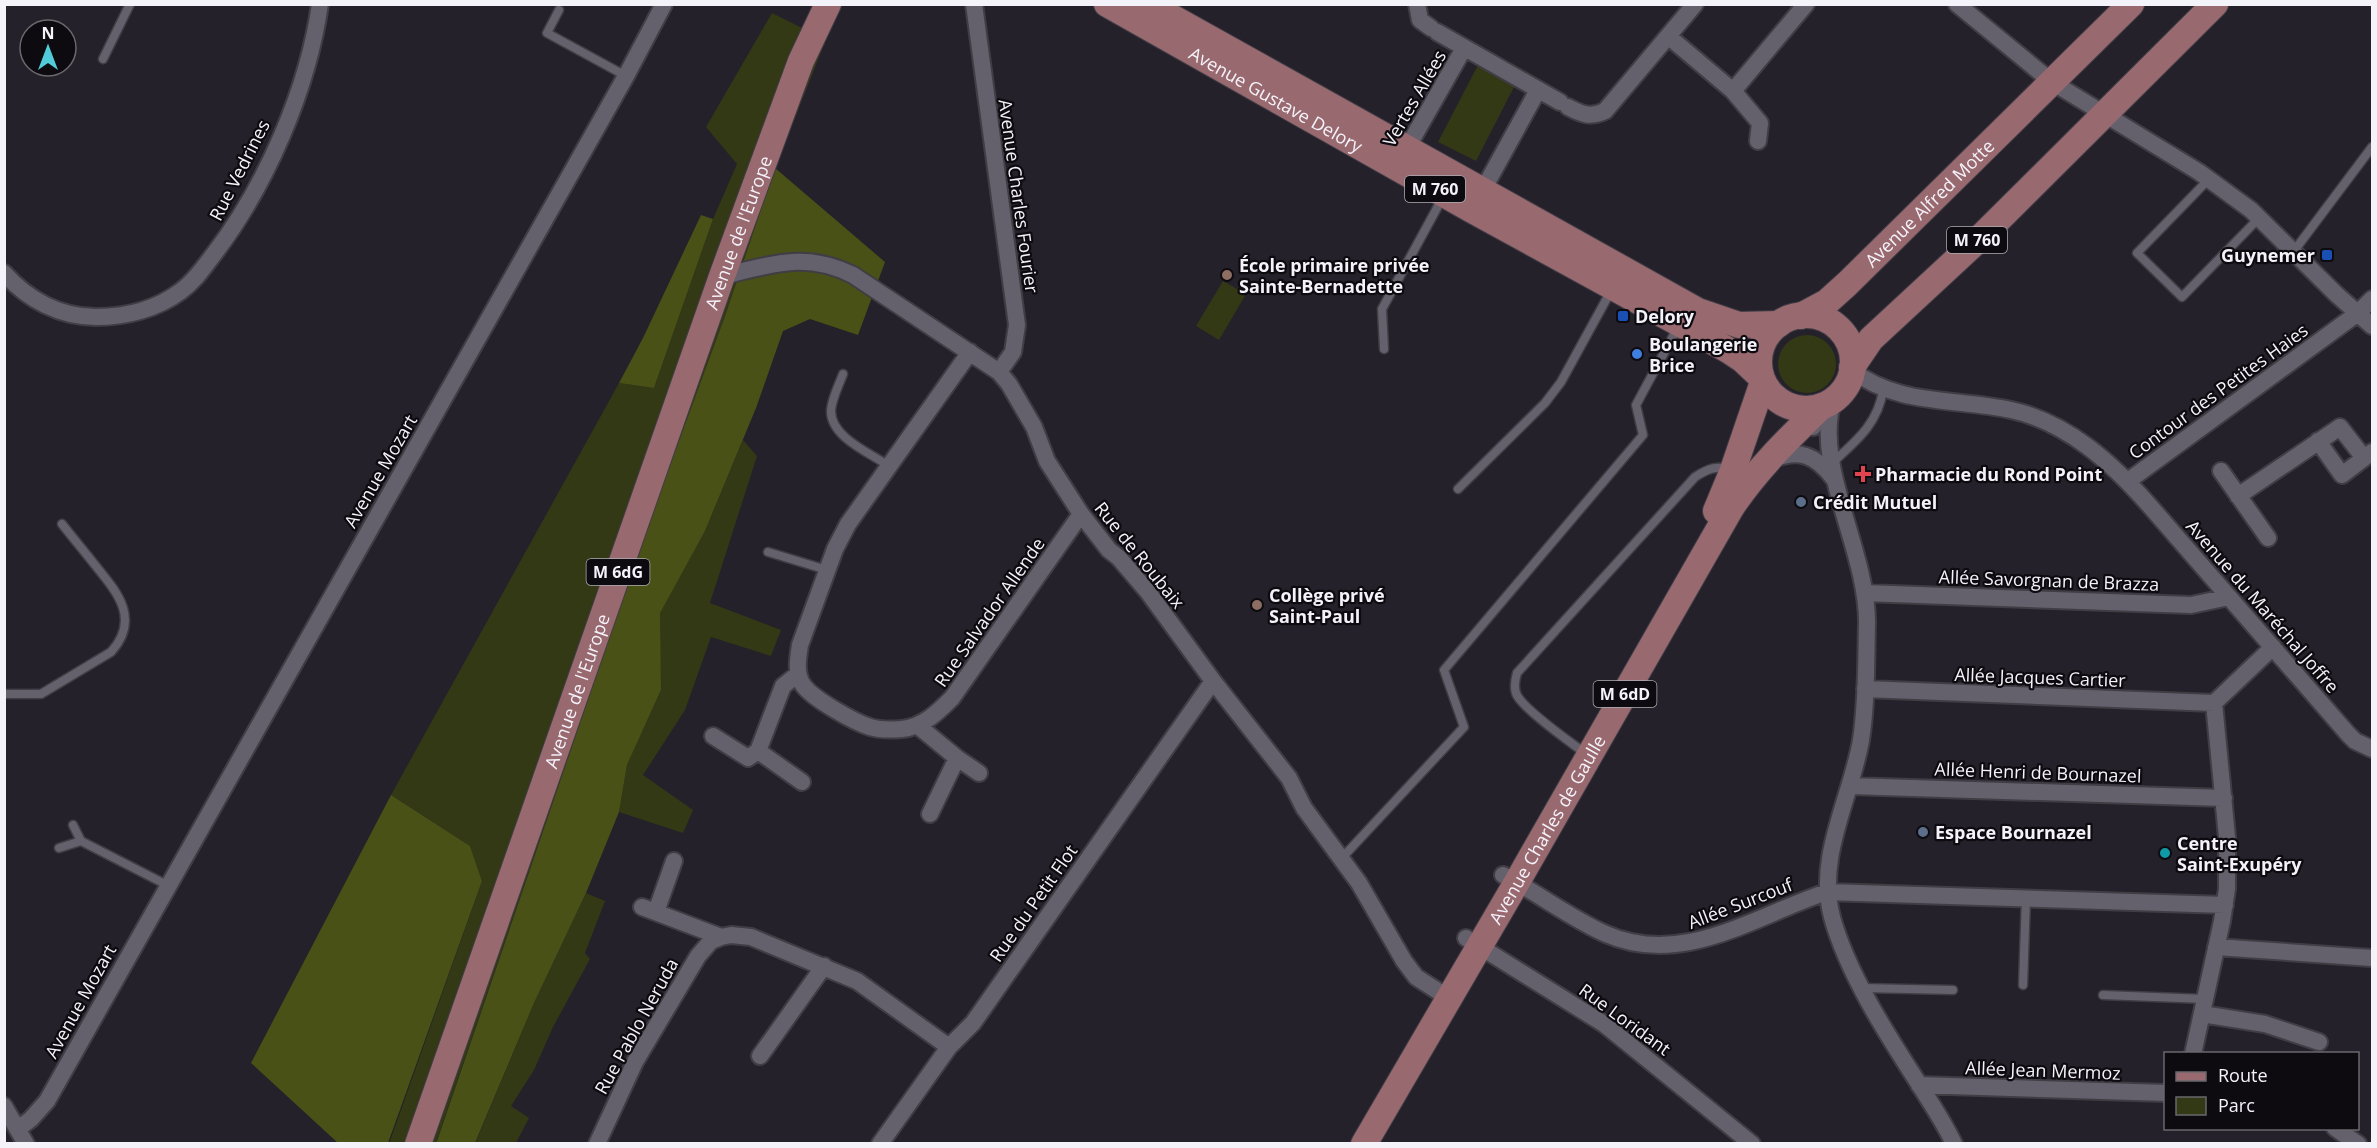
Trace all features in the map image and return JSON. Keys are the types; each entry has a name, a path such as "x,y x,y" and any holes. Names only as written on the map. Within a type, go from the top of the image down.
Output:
{"main road":[{"name":"Avenue de l'Europe","path":"418,1143 722,276 797,71 828,4"},
{"name":"Avenue Gustave Delory","path":"1107,4 1402,158 1618,279 1723,322 1746,326 1790,320"},
{"name":"Avenue Gustave Delory","path":"1148,4 1402,158"},
{"name":"Avenue Alfred Motte","path":"1790,320 1817,308 1842,288 2131,4"},
{"name":"M 760","path":"1852,368 1871,339 1980,237 2215,4"},
{"name":"Avenue Gustave Delory","path":"1618,279 1680,325 1737,355 1762,379"},
{"path":"1819,317 1839,329 1849,344 1852,368 1845,387 1820,409 1806,409 1786,404 1774,397 1762,379 1759,362 1761,347 1768,334 1790,320 1819,317"},
{"name":"Avenue Charles de Gaulle","path":"1510,879 1578,748 1720,502 1733,470 1762,379"},
{"name":"Avenue Charles de Gaulle","path":"1364,1143 1473,942 1731,508 1767,462 1820,409"},
{"name":"Avenue Charles de Gaulle","path":"1346,1143 1443,995"}],"street":[{"name":"Rue Vedrines","path":"4,273 19,288 40,303 67,313 92,317 138,312 159,305 183,290 222,244 242,214 261,177 299,88 313,40 320,4"},
{"name":"Avenue Mozart","path":"22,1136 31,1119 47,1101 626,76 664,4"},
{"name":"Vertes Allées","path":"1417,4 1420,20 1434,30 1587,116 1605,111 1695,4"},
{"path":"1733,91 1806,4"},
{"path":"1958,4 2052,82 2209,178 2260,217 2336,294 2373,326"},
{"name":"Avenue Charles Fourier","path":"976,10 1017,325 1013,352 999,372"},
{"path":"1668,36 1733,91 1760,123 1758,141"},
{"name":"Vertes Allées","path":"1402,158 1464,48"},
{"path":"1477,201 1538,90"},
{"name":"Rue de Roubaix","path":"722,276 797,260 838,267 999,372 1018,396 1034,427 1047,461 1081,514 1109,550 1131,571 1289,778 1304,808 1359,884 1404,962 1416,977 1443,995"},
{"name":"Contour des Petites Haies","path":"1852,368 1882,390 1914,397 2002,408 2032,416 2064,431 2084,444 2128,481 2358,313 2373,299"},
{"path":"713,736 748,758 758,751 783,686 798,674 797,660 800,645 827,570 849,524 969,352"},
{"path":"1820,409 1828,428 1830,458"},
{"path":"1820,409 1818,432 1830,458 1861,570 1865,593 1865,689 1861,739 1830,855 1827,892 1837,931 1862,988 1954,1143"},
{"path":"2238,496 2318,441 2340,427 2368,455 2342,475 2318,441"},
{"path":"1767,462 1792,454 1812,457 1837,483"},
{"path":"2221,471 2268,538"},
{"name":"Avenue du Maréchal Joffre","path":"2128,481 2348,734 2355,741 2373,749"},
{"name":"Rue Salvador Allende","path":"798,674 804,686 813,695 868,726 890,730 904,729 929,719 952,698 1081,514"},
{"name":"Allée Savorgnan de Brazza","path":"1865,593 2191,605 2229,597"},
{"path":"2193,1052 2225,905 2228,862 2214,703 2273,647"},
{"name":"Rue du Petit Flot","path":"880,1143 949,1047 973,1023 1213,681"},
{"name":"Allée Jacques Cartier","path":"1865,689 2214,703"},
{"path":"917,725 957,758 980,773"},
{"path":"758,751 802,782"},
{"path":"930,814 957,758"},
{"name":"Allée Henri de Bournazel","path":"1850,786 2224,798"},
{"path":"674,861 649,909 721,937 731,934 751,937 857,981 949,1047"},
{"name":"Allée Surcouf","path":"1510,879 1606,934 1631,942 1661,946 1692,943 1725,933 1787,905 1827,892"},
{"path":"1827,892 2225,905"},
{"name":"Rue Pablo Neruda","path":"597,1143 635,1062 698,956 711,941 721,937"},
{"name":"Rue Loridant","path":"1473,942 1604,1024 1752,1143"},
{"path":"2216,947 2373,958"},
{"path":"760,1056 824,966"},
{"path":"2203,1006 2319,1042"},
{"name":"Allée Jean Mermoz","path":"1919,1085 2164,1093"},
{"path":"4,1106 22,1136"},
{"path":"2338,1130 2358,1143"}],"lane":[{"path":"104,59 130,4"},
{"path":"559,10 547,33 626,76"},
{"path":"2294,251 2373,147"},
{"path":"2209,178 2137,253 2182,297 2260,217"},
{"path":"1384,349 1382,309 1450,185"},
{"path":"1458,489 1545,403 1561,382 1618,279"},
{"path":"1341,859 1464,727 1444,670 1643,435 1636,405 1680,325"},
{"path":"843,374 831,409 833,422 842,434 889,466"},
{"path":"1830,458 1855,442 1878,413 1882,390"},
{"path":"1578,748 1549,726 1518,696 1515,681 1518,673 1695,477 1708,468 1716,466 1733,470"},
{"path":"4,694 41,694 111,652 123,633 125,620 123,605 115,591 62,524"},
{"path":"768,552 827,570"},
{"path":"73,825 81,841 167,885"},
{"path":"59,848 81,841"},
{"path":"2024,985 2026,898"},
{"path":"1862,988 1953,990"},
{"path":"2103,995 2203,1006"}],"green space":[{"path":"772,13 826,40 775,168 725,316 645,533 436,1143 389,1144 482,881 470,846 391,795 619,383 654,388 713,219 737,164 706,127"},
{"path":"1478,65 1515,85 1476,161 1438,142"},
{"path":"775,168 885,262 858,335 810,319 783,331 756,408 705,531 660,613 661,690 627,765 619,812 586,893 534,1003 475,1143 436,1144 645,533 725,316"},
{"path":"701,215 713,219 654,388 619,383 643,338"},
{"path":"1223,281 1246,294 1219,340 1196,326"},
{"path":"1807,335 1823,340 1831,348 1836,364 1831,380 1823,388 1807,393 1791,388 1783,380 1778,364 1783,348 1791,340"},
{"path":"743,440 757,456 710,603 781,630 771,656 711,637 685,710 643,775 693,810 683,833 619,812 627,765 661,690 659,613 705,531"},
{"path":"391,795 470,846 482,881 388,1143 338,1143 251,1063"},
{"path":"586,893 605,901 585,953 590,959 553,1027 534,1070 511,1106 529,1118 516,1143 475,1144 534,1003"}],"place":[{"name":"Guynemer","path":"2327,255"},
{"name":"École primaire privée Sainte-Bernadette","path":"1227,275"},
{"name":"Delory","path":"1623,316"},
{"name":"Boulangerie Brice","path":"1637,354"},
{"name":"Pharmacie du Rond Point","path":"1863,474"},
{"name":"Crédit Mutuel","path":"1801,502"},
{"name":"Collège privé Saint-Paul","path":"1257,605"},
{"name":"Espace Bournazel","path":"1923,832"},
{"name":"Centre Saint-Exupéry","path":"2165,853"}]}
